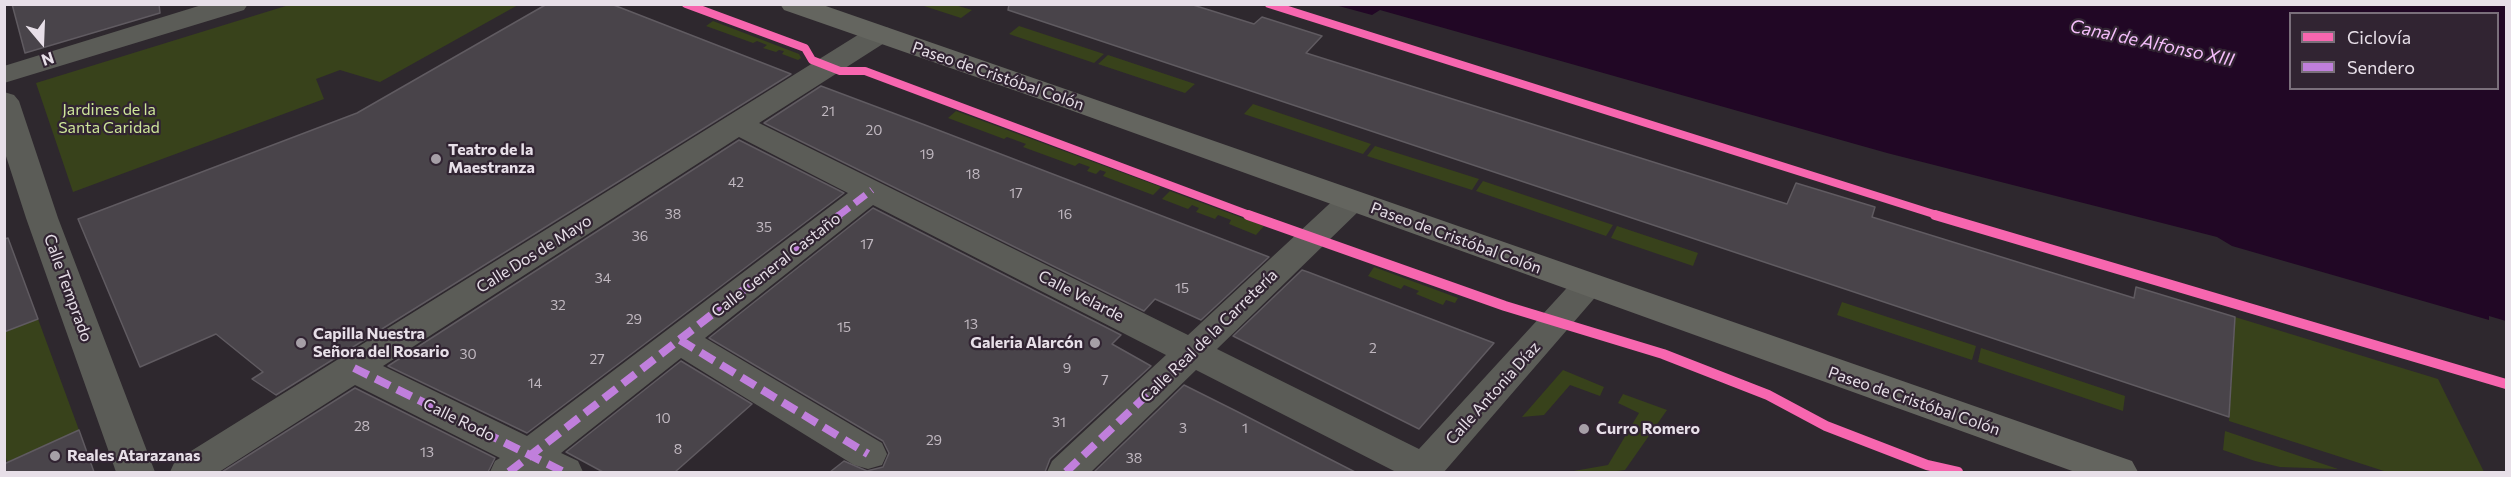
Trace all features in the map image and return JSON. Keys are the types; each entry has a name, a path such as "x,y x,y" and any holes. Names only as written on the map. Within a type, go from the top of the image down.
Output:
{"main road":[{"name":"Paseo de Cristóbal Colón","path":"793,4 2118,472"}],"street":[{"path":"4,75 235,4"},
{"name":"Calle Dos de Mayo","path":"189,472 879,34"},
{"name":"Calle Temprado","path":"4,101 42,218 136,472"},
{"name":"Calle Velarde","path":"737,124 872,190 1423,471"},
{"name":"Calle General Castaño","path":"520,464 872,190"},
{"name":"Calle Real de la Carretería","path":"1066,472 1351,201"},
{"name":"Calle Antonia Díaz","path":"1423,471 1588,286"},
{"path":"680,340 868,454"},
{"name":"Calle Rodo","path":"354,368 520,464 564,472"}],"green space":[{"name":"Jardines de la Santa Caridad","path":"289,5 518,5 380,82 340,70 316,79 324,99 73,192 36,83"},
{"path":"921,5 955,5 972,10 961,18"},
{"path":"713,21 799,54 801,58 798,60 782,54 784,51 776,52 763,48 767,45 757,41 753,43 706,26"},
{"path":"1019,26 1104,54 1094,63 1009,34"},
{"path":"1108,55 1195,84 1185,93 1098,64"},
{"path":"1253,104 1371,144 1363,154 1244,114"},
{"path":"956,111 1161,187 1153,195 1103,176 1106,172 1100,170 1096,174 1087,171 1090,167 1079,163 1075,166 1023,147 1026,144 1007,137 1004,139 948,118"},
{"path":"1375,146 1479,179 1472,190 1367,156"},
{"path":"1483,181 1613,225 1606,236 1476,191"},
{"path":"1170,191 1264,226 1256,235 1229,224 1231,220 1218,215 1215,219 1196,212 1199,208 1192,205 1188,209 1162,199"},
{"path":"1617,226 1698,253 1693,266 1611,238"},
{"path":"1374,267 1458,298 1455,303 1446,300 1443,305 1416,294 1419,291 1404,285 1401,289 1368,276"},
{"path":"1842,302 1976,346 1972,360 1837,315"},
{"path":"2235,317 2438,379 2484,472 2387,472 2229,421"},
{"path":"38,319 79,430 7,462 4,450 4,332"},
{"path":"1981,348 2125,396 2123,411 1978,362"},
{"path":"1563,370 1604,387 1600,396 1570,385 1544,415 1522,417"},
{"path":"1623,394 1667,410 1625,470 1568,472 1608,465 1639,413 1618,403"},
{"path":"2225,431 2338,469 2280,467 2255,461 2223,450"}],"water":[{"name":"Canal de Alfonso XIII","path":"1335,5 2506,5 2506,321 2489,316 2489,320 2232,246 2217,237 1887,153 1380,10 1372,15"}],"building":[{"path":"12,4 159,4 160,13 25,53"},
{"name":"Teatro de la Maestranza","path":"547,4 611,4 791,74 276,395 252,379 263,372 216,334 140,367 78,219 357,113"},
{"path":"1009,4 1190,4 1254,24 1262,17 1322,36 1306,53 1787,204 1796,183 1875,207 1872,217 2134,298 2136,287 2235,317 2229,417 1008,10"},
{"path":"821,86 1269,257 1201,320 1155,299 1144,311 764,123"},
{"path":"739,140 844,193 527,433 388,366"},
{"path":"873,208 1121,335 1112,344 1151,366 1050,459 1045,472 830,472 844,461 867,471 883,467 889,453 883,441 709,338"},
{"path":"8,238 38,319 4,332 4,239"},
{"path":"1302,270 1494,343 1419,429 1233,336"},
{"path":"681,361 752,404 675,472 603,472 566,452"},
{"path":"1184,385 1238,412 1355,472 1094,472"},
{"path":"355,388 495,458 488,472 222,472"},
{"name":"Reales Atarazanas","path":"79,430 94,472 4,472 4,464"}],"marked path":[{"path":"509,472 872,190"},
{"path":"680,340 868,454"},
{"path":"1066,472 1192,352"},
{"path":"354,368 564,472"}],"cycle path":[{"path":"686,4 805,48 812,60 840,71 865,71 1275,225 1505,306 1663,354 1768,395 1826,426 1927,465 1958,472"},
{"path":"1269,4 2002,236 2506,384"}],"place":[{"name":"Teatro de la Maestranza","path":"436,159"},
{"name":"Capilla Nuestra Señora del Rosario","path":"301,343"},
{"name":"Galeria Alarcón","path":"1095,343"},
{"name":"Curro Romero","path":"1584,429"},
{"name":"Reales Atarazanas","path":"55,456"}]}
